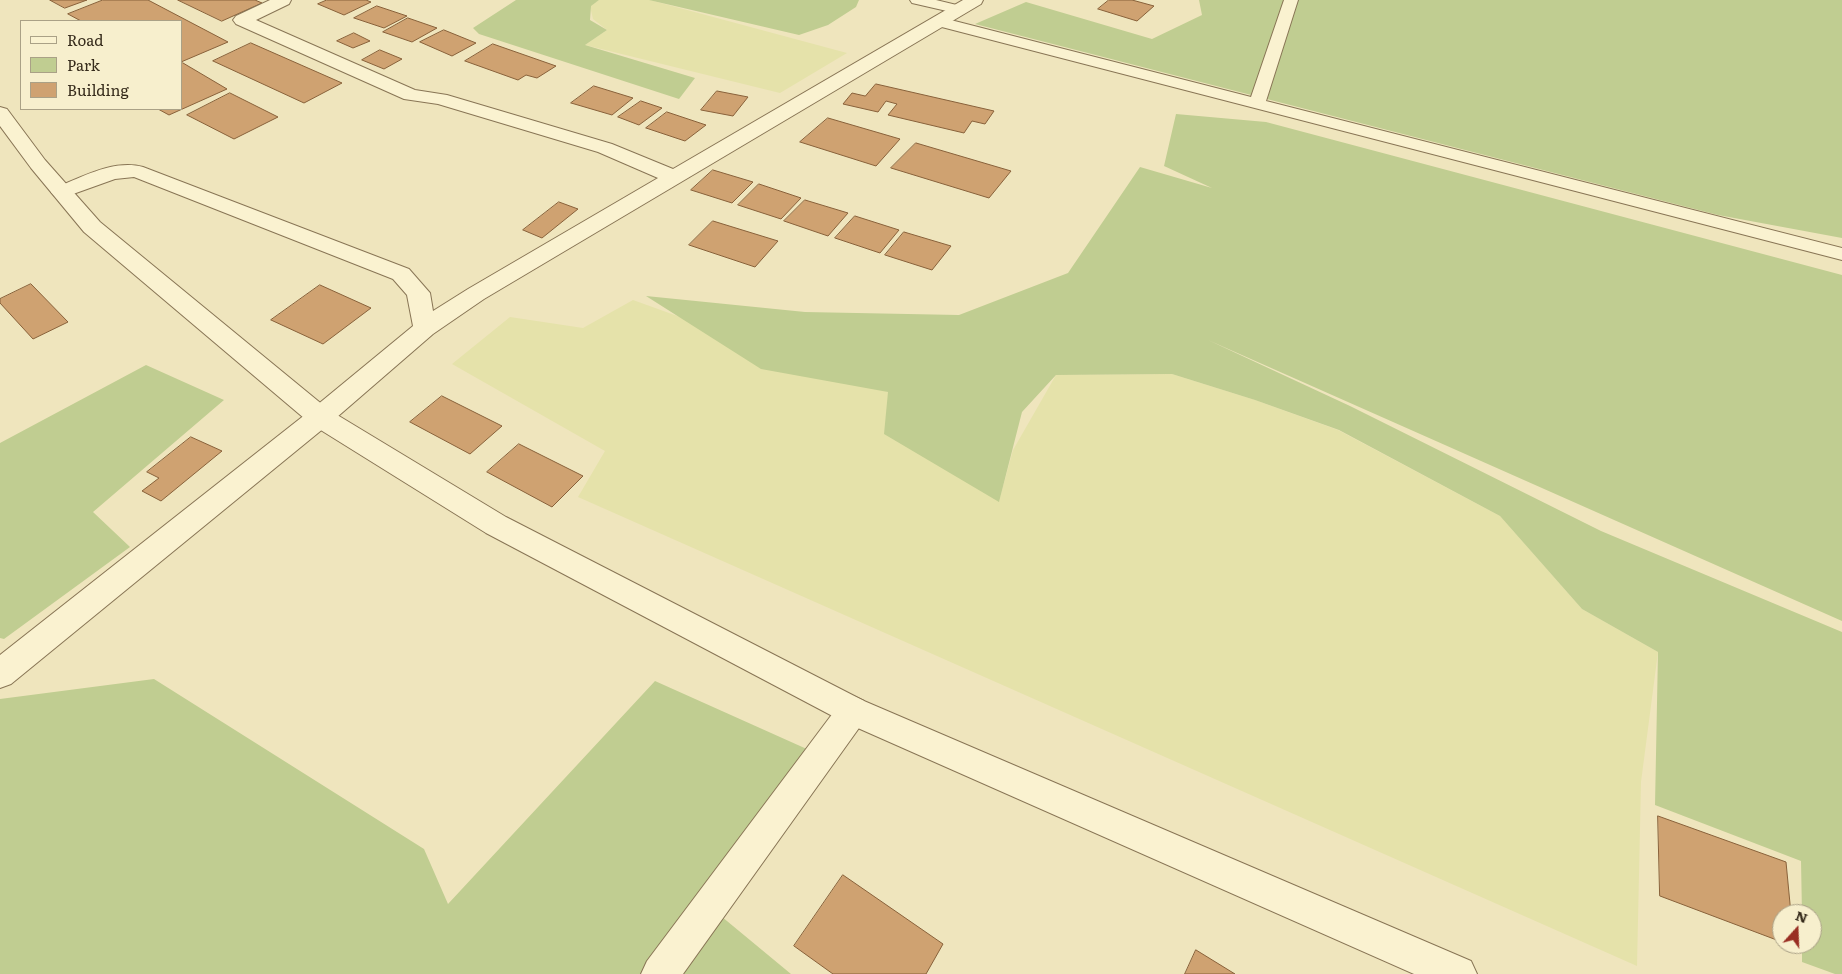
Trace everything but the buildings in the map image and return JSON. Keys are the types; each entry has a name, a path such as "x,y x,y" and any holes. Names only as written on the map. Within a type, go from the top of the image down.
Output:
{"street":[{"path":"283,0 242,20 411,95 440,99 604,148 675,177"},
{"path":"0,674 320,417 425,328 476,294 968,5"},
{"path":"0,113 38,164 92,227 320,417 496,524 853,711 1458,974"},
{"path":"62,192 112,173 136,171 401,274 418,293 425,328"},
{"path":"660,974 853,711"}],"lane":[{"path":"916,0 968,5"},
{"path":"1258,104 1291,0"},
{"path":"939,22 1842,254"}],"shaded area":[{"path":"599,0 650,0 847,53 780,93 585,45 607,30 593,19 590,6"},
{"path":"633,300 888,392 999,501 1013,450 1056,375 1172,374 1255,400 1338,430 1500,516 1582,609 1658,652 1641,782 1637,966 578,497 605,451 452,364 510,317 583,328"}],"green space":[{"path":"516,0 599,0 591,6 590,20 607,30 585,45 695,78 679,99 479,34 473,28"},
{"path":"649,0 859,0 856,7 828,25 799,35"},
{"path":"1199,0 1842,0 1842,238 1718,215 975,24 1026,2 1152,39 1202,15"},
{"path":"1176,114 1266,122 1842,275 1842,621 1208,340 1350,406 1601,531 1842,632 1842,974 1835,974 1802,962 1802,954 1822,954 1822,904 1802,904 1801,861 1655,805 1658,652 1582,609 1500,516 1339,430 1255,400 1172,374 1056,375 1022,412 999,502 884,434 888,392 761,369 646,296 805,312 959,315 1068,273 1140,167 1212,188 1164,166"},
{"path":"146,365 224,400 93,512 130,547 4,639 0,638 0,443"},
{"path":"154,679 424,849 448,904 655,681 809,750 704,902 791,974 0,974 0,699"}]}
